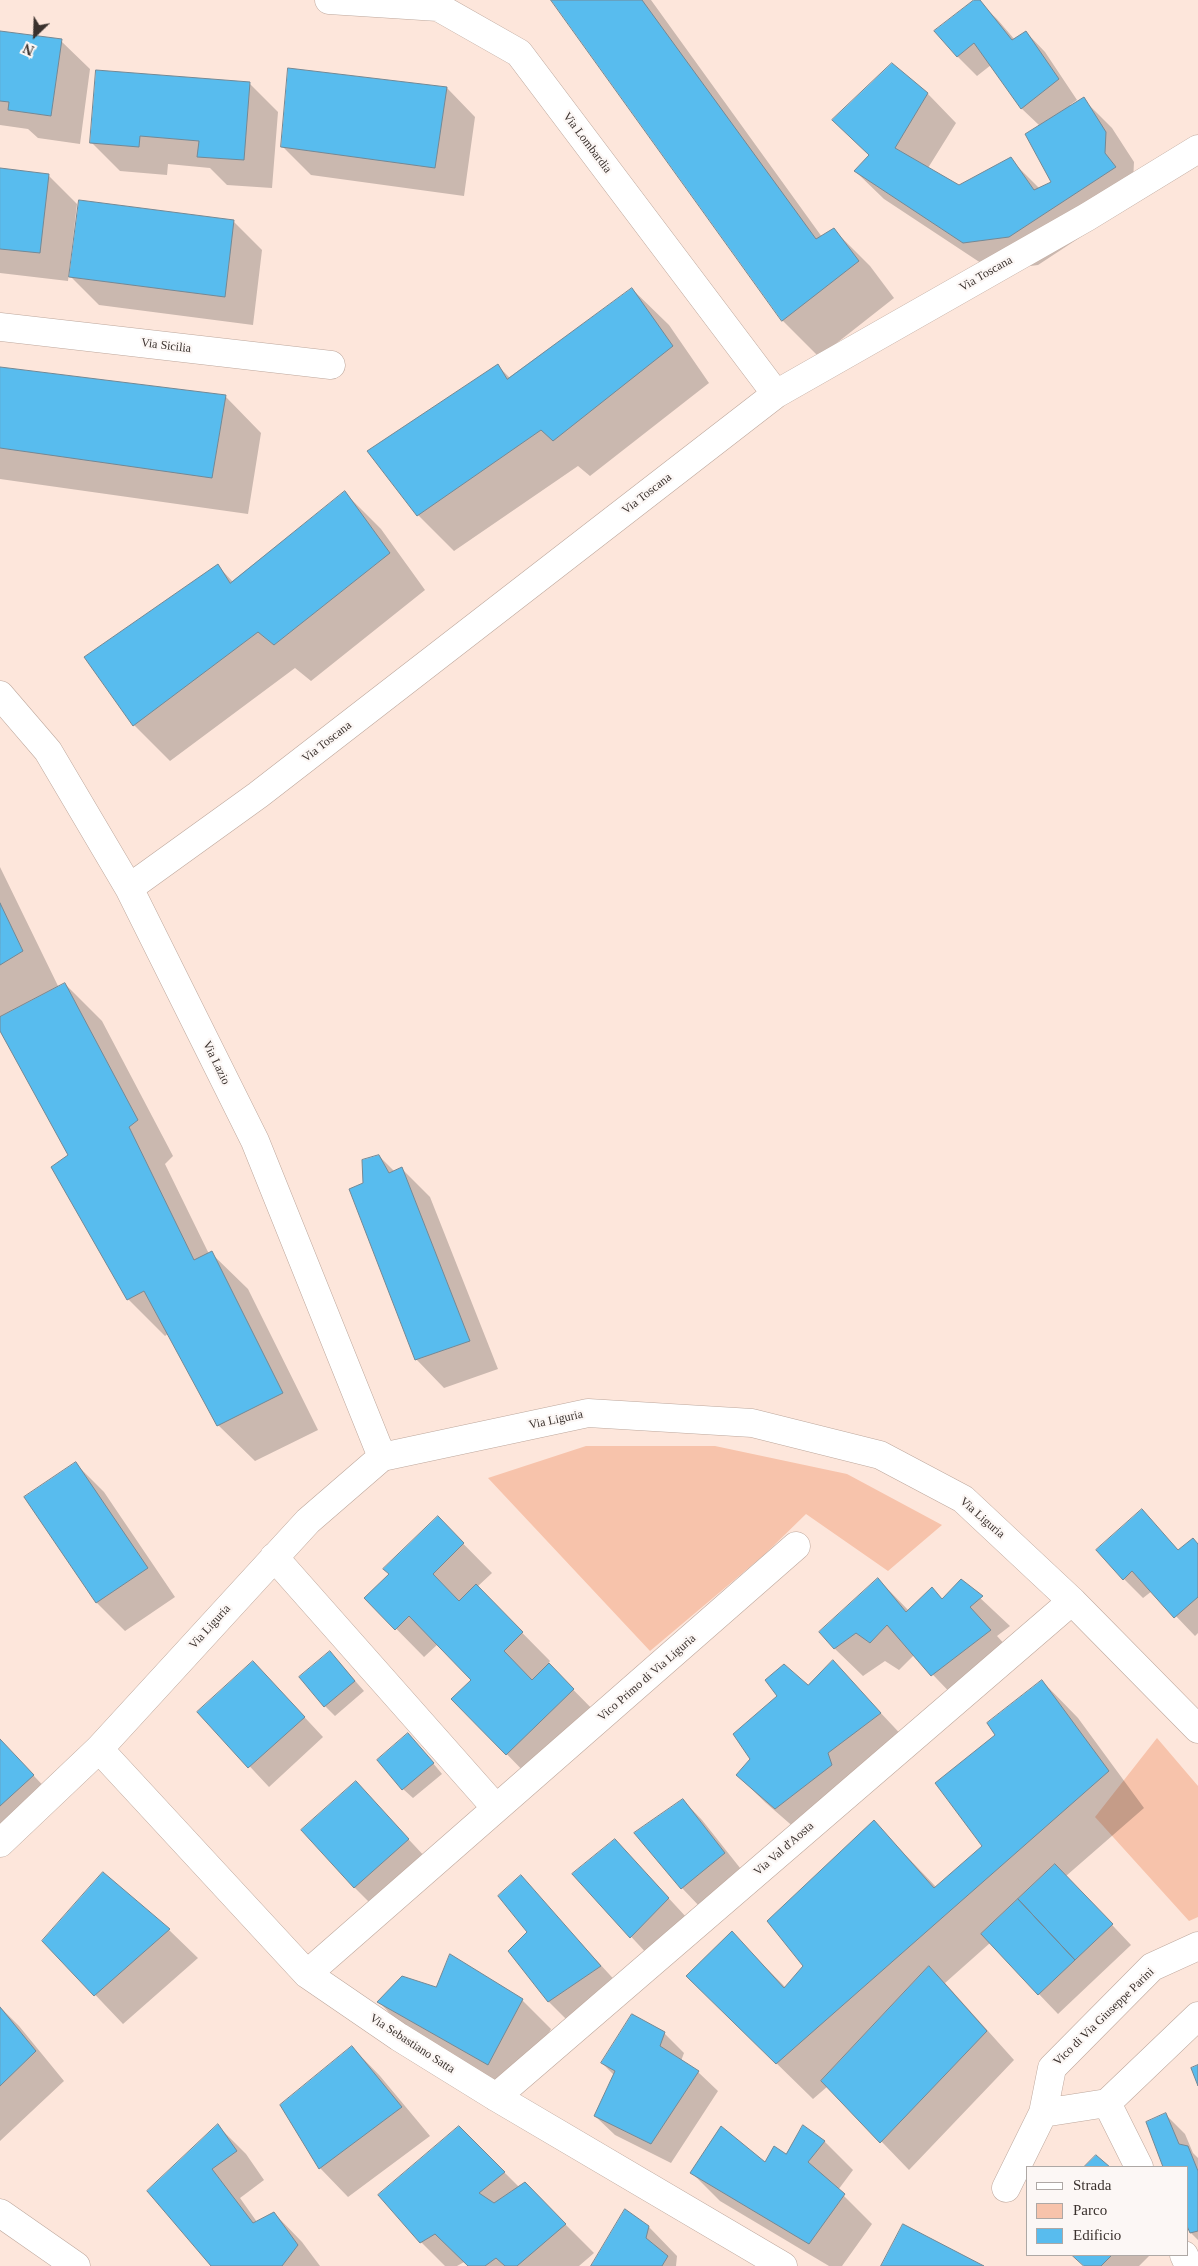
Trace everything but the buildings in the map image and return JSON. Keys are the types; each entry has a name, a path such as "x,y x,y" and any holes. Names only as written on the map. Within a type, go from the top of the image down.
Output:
{"street":[{"name":"Via Lombardia","path":"329,0 438,7 519,52 776,394"},
{"name":"Via Toscana","path":"129,888 258,796 776,394 1078,222 1198,149"},
{"name":"Via Sicilia","path":"0,327 331,365"},
{"name":"Via Lazio","path":"0,695 48,751 129,888 255,1141 382,1457"},
{"name":"Via Liguria","path":"0,1843 99,1749 308,1521 382,1457 588,1413 752,1423 880,1454 963,1499 1072,1601 1198,1729"},
{"name":"Vico Primo di Via Liguria","path":"307,1974 796,1546"},
{"path":"274,1557 496,1808"},
{"name":"Via Val d'Aosta","path":"496,2097 1072,1601"},
{"name":"Via Sebastiano Satta","path":"99,1749 307,1974 399,2037 496,2097 783,2266"},
{"name":"Vico di Via Giuseppe Parini","path":"1006,2188 1043,2113 1052,2068 1152,1967 1198,1946"},
{"path":"1043,2113 1107,2103 1198,2016"},
{"path":"1107,2103 1139,2166"},
{"path":"0,2212 76,2266"}],"green space":[{"path":"586,1446 715,1446 847,1474 942,1525 888,1571 806,1514 764,1555 650,1651 488,1478"},
{"path":"1157,1738 1198,1786 1198,1917 1189,1921 1095,1817"}]}
